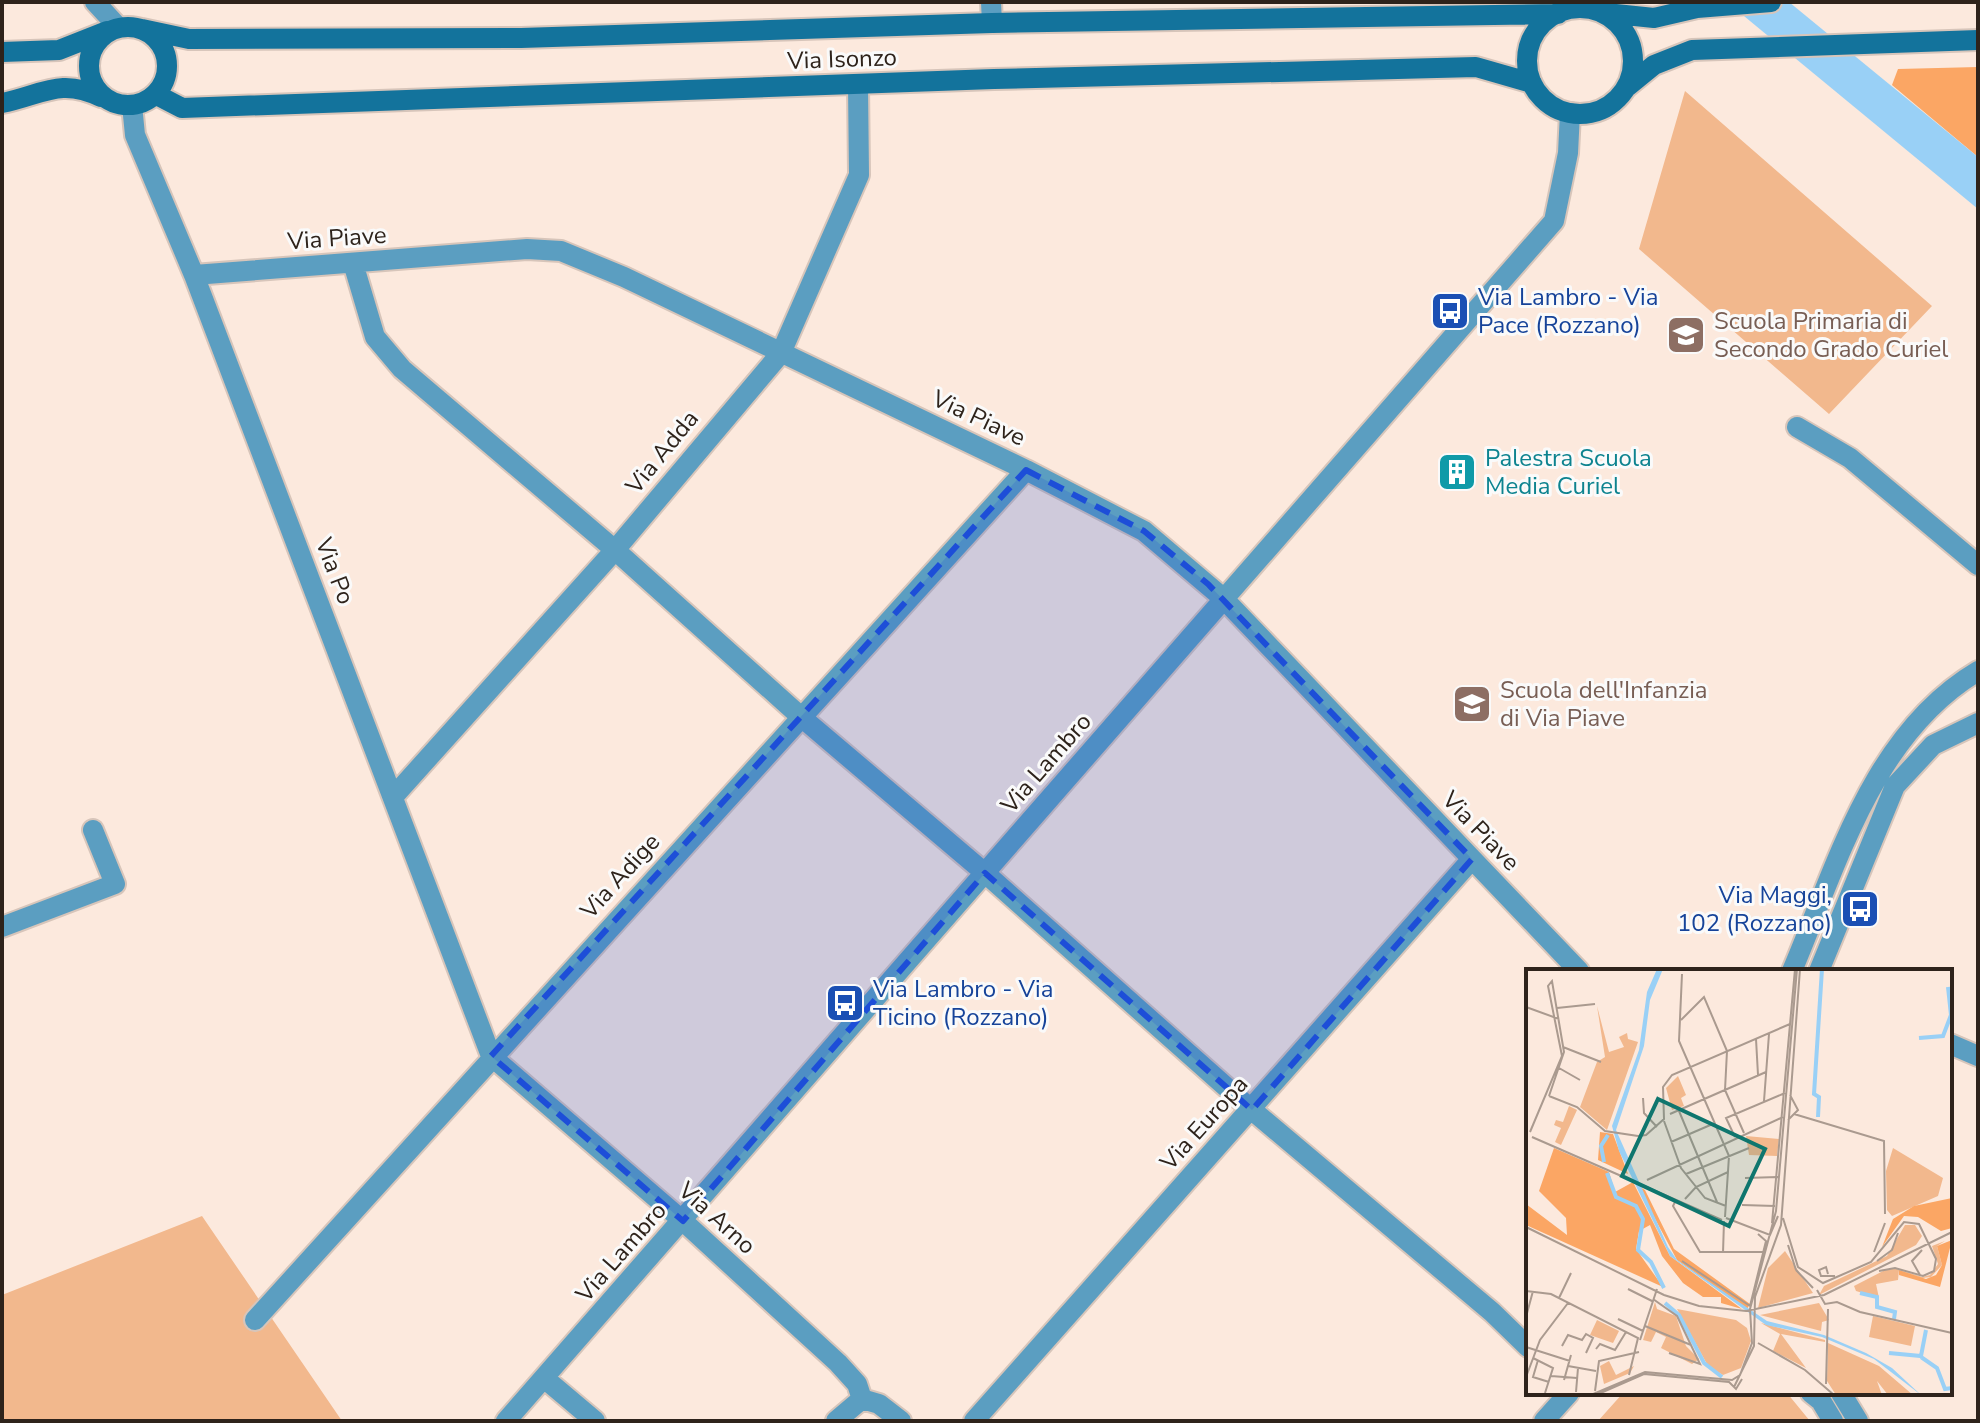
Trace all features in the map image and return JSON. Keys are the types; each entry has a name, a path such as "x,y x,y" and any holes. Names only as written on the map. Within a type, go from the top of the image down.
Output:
{"main road":[{"path":"1771,2 1697,8 1654,18 1587,9 1558,14 1544,23 1531,43 1528,67 1532,83 1542,98 1570,113 1586,114 1603,110 1617,101 1627,87 1654,65 1692,50 1970,40"},
{"name":"Via Isonzo","path":"142,29 189,39 521,38 991,12 1558,14"},
{"path":"1602,13 1617,22 1630,44 1633,70 1627,87"},
{"path":"106,99 97,91 88,69 93,46 114,29"},
{"path":"2,52 59,50 114,29 142,29 162,45 166,58 163,83 155,94 132,105 106,99 75,86 57,87 2,103"},
{"name":"Via Isonzo","path":"155,94 182,108 1476,67 1532,83"}],"street":[{"path":"95,2 114,29"},
{"name":"Via Adda","path":"393,797 615,550 781,353 859,175 858,85"},
{"name":"Via Po","path":"132,105 135,135 194,275 491,1056"},
{"name":"Via Lambro","path":"506,1421 1554,221 1568,153 1570,113"},
{"name":"Via Piave","path":"194,275 527,249 561,251 624,277 1026,470 1144,531 1223,598 1577,969"},
{"path":"353,263 375,337 402,369 615,550 800,716 985,873 1252,1110 1492,1312 1526,1345"},
{"path":"1797,427 1850,458 1978,565"},
{"name":"Via Adige","path":"255,1320 491,1056 1026,470"},
{"path":"1793,969 1865,798 1894,750 1950,687 1978,671"},
{"path":"1820,969 1895,786 1933,745 1978,723"},
{"path":"2,927 115,884 93,830"},
{"name":"Via Europa","path":"974,1421 1472,859"},
{"path":"1952,1045 1978,1056"},
{"name":"Via Arno","path":"491,1056 683,1221 838,1363 857,1384 862,1399 879,1404 901,1421"},
{"path":"544,1378 595,1421"},
{"path":"1544,1421 1567,1395"},
{"path":"1814,1395 1821,1401 1833,1421"},
{"path":"1842,1395 1858,1421"},
{"path":"836,1421 862,1399"}],"highlighted area":[{"path":"1026,470 1144,531 1208,584 1472,859 1252,1110 985,873 683,1221 491,1056"}],"shaded area":[{"path":"1978,67 1978,157 1892,85 1898,69"},
{"path":"1685,91 1932,306 1829,414 1639,249"},
{"path":"202,1216 342,1421 2,1421 2,1295"},
{"path":"1621,1395 1789,1395 1810,1421 1598,1421"}],"water":[{"path":"1727,2 1789,2 1978,157 1978,209"}],"place":[{"name":"Via Lambro - Via Pace (Rozzano)","path":"1450,311"},
{"name":"Scuola Primaria di Secondo Grado Curiel","path":"1686,335"},
{"name":"Palestra Scuola Media Curiel","path":"1457,472"},
{"name":"Scuola dell'Infanzia di Via Piave","path":"1472,704"},
{"name":"Via Maggi, 102 (Rozzano)","path":"1860,909"},
{"name":"Via Lambro - Via Ticino (Rozzano)","path":"845,1003"}]}
